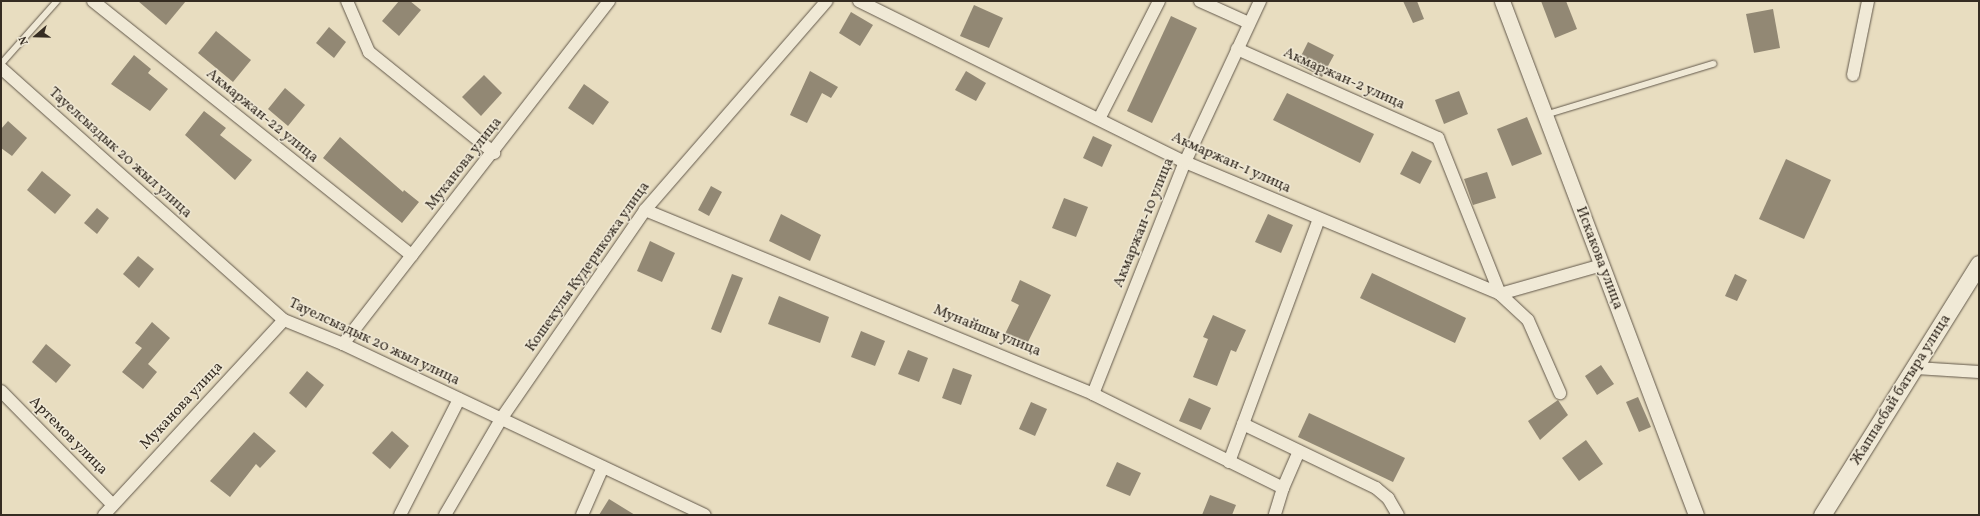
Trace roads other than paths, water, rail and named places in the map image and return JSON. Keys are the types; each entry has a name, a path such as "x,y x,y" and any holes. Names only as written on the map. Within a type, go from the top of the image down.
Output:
{"main road":[{"name":"Жаппасбай батыра улица","path":"1822,515 1916,368 1979,264"}],"street":[{"name":"Акмаржан-22 улица","path":"92,1 412,256"},
{"path":"347,1 368,52 494,153"},
{"name":"Муканова улица","path":"343,344 494,153 609,1"},
{"name":"Кошекулы Кудерикожа улица","path":"445,515 501,419 645,210 827,1"},
{"name":"Акмаржан-1 улица","path":"859,1 1185,162 1500,294"},
{"path":"1098,119 1158,1"},
{"path":"1200,1 1249,23"},
{"name":"Акмаржан-10 улица","path":"1094,394 1185,162 1260,1"},
{"name":"Искакова улица","path":"1502,1 1696,515"},
{"path":"1853,75 1868,1"},
{"name":"Акмаржан-2 улица","path":"1237,49 1438,138 1500,294"},
{"name":"Тауелсыздык 20 жыл улица","path":"1,68 284,320 343,344 705,515"},
{"name":"Мунайшы улица","path":"645,210 1094,394 1283,488"},
{"path":"1229,462 1319,219"},
{"path":"1500,294 1602,265"},
{"path":"1500,294 1528,320 1560,393"},
{"name":"Муканова улица","path":"104,515 112,504 284,320"},
{"path":"1916,368 1979,372"},
{"name":"Артемов улица","path":"1,392 112,504"},
{"path":"400,515 459,399"},
{"path":"1243,424 1376,488 1388,498 1398,515"},
{"path":"1275,515 1283,488 1299,451"},
{"path":"582,515 603,467"}],"lane":[{"path":"1,64 57,1"},
{"path":"1545,115 1713,64"}]}
